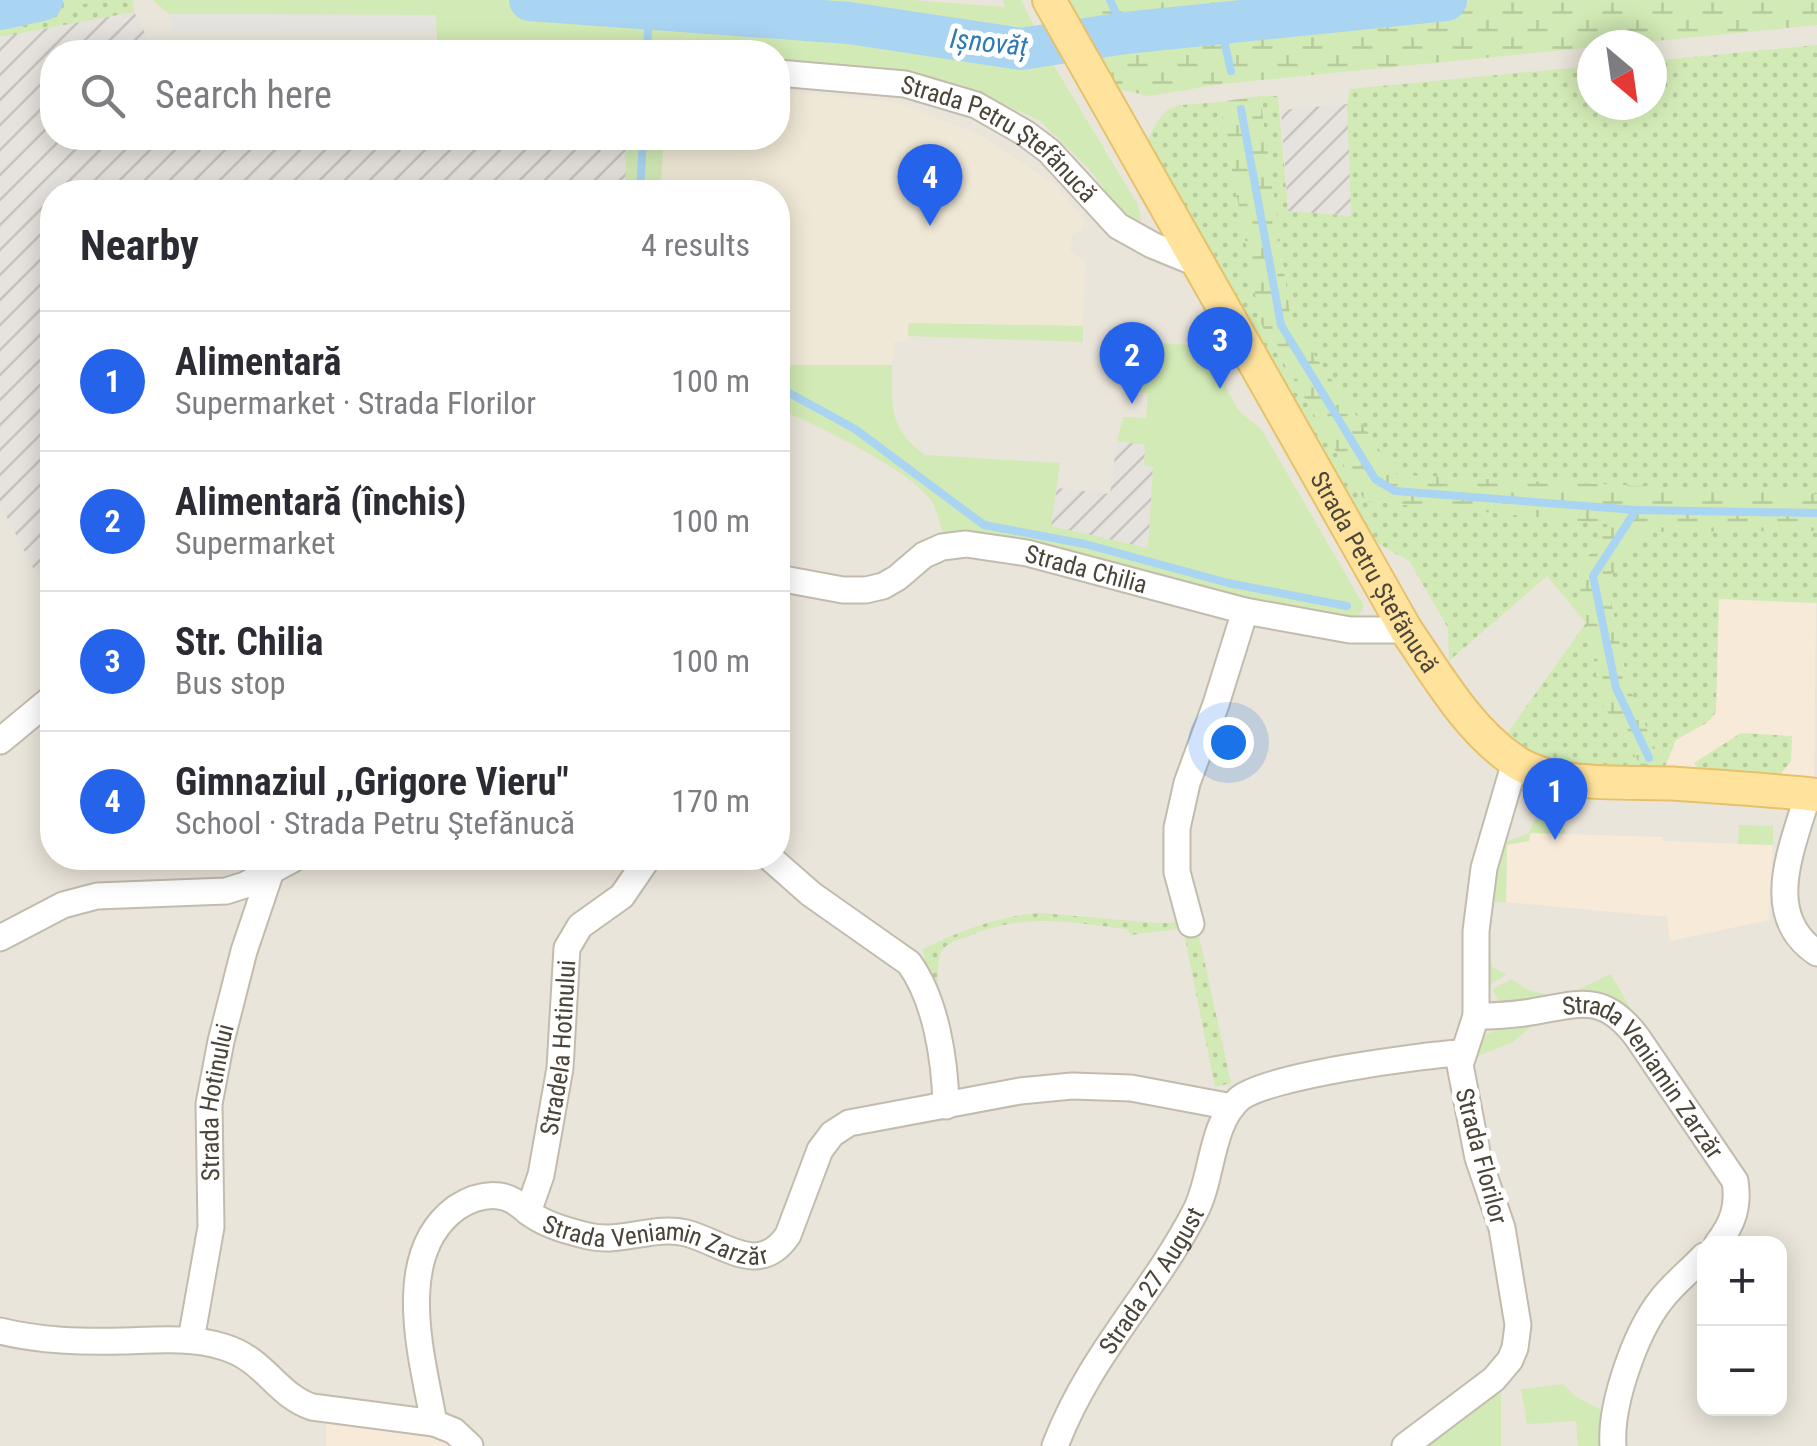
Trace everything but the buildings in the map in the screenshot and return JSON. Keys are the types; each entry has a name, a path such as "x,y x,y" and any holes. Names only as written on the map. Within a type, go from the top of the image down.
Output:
{"main road":[{"name":"Strada Petru Ștefănucă","path":"1049,0 1406,630 1464,712 1516,762 1550,774 1594,782 1812,794"}],"street":[{"name":"Strada Petru Ştefănucă","path":"790,74 904,84 976,105 1026,132 1118,226 1196,263"},
{"name":"Strada Chilia","path":"790,580 866,590 897,578 924,554 966,544 1026,554 1245,610 1350,630 1406,630"},
{"path":"1191,924 1177,872 1177,828 1187,783 1245,610"},
{"path":"0,741 40,708"},
{"name":"Strada Florilor","path":"1406,1446 1494,1378 1510,1360 1518,1325 1502,1228 1478,1158 1460,1075 1461,1053 1476,1016 1476,931 1482,882 1516,762"},
{"path":"1812,794 1783,892 1785,913 1794,931 1817,954"},
{"path":"0,938 63,905 96,896 226,890 274,870"},
{"name":"Stradela Hotinului","path":"528,1212 541,1175 560,1068 566,948 580,926 622,896 640,870"},
{"path":"784,870 811,894 888,946 920,978 930,1000 944,1066 946,1106"},
{"name":"Strada Hotinului","path":"191,1340 211,1227 210,1104 240,969 270,872"},
{"name":"Strada Veniamin Zarzăr","path":"1476,1016 1510,1016 1580,1002 1604,1006 1620,1017 1735,1181 1732,1222 1722,1236"},
{"path":"1232,1107 1251,1092 1309,1076 1431,1054 1461,1053"},
{"name":"Strada Veniamin Zarzăr","path":"434,1424 418,1308 418,1276 430,1233 447,1215 480,1196 513,1198 541,1221 590,1237 681,1232 740,1254 763,1256 781,1246 788,1235 820,1150 832,1134 849,1124 1020,1091 1108,1086 1232,1107"},
{"name":"Strada 27 August","path":"1055,1446 1091,1368 1197,1208 1232,1107"},
{"path":"1613,1446 1618,1400 1643,1330 1663,1297 1697,1263"},
{"path":"0,1331 60,1341 191,1340 224,1346 251,1358 286,1394 312,1407 434,1424 454,1431 470,1446"}],"shaded area":[{"path":"0,0 1817,0 1817,1446 0,1446"},
{"path":"134,12 149,40 40,40 40,150 627,150 625,180 40,180 40,578 0,504 0,37"},
{"path":"169,14 436,15 436,32 174,31"},
{"path":"790,91 895,102 976,133 1053,183 1085,221 1081,231 1072,235 1070,251 1085,261 1083,326 909,323 907,342 894,341 892,365 790,365 790,180 661,180 663,150 790,150"},
{"path":"1347,104 1352,216 1288,211 1281,110"},
{"path":"1117,441 1145,445 1153,466 1149,549 1051,526 1057,488 1110,494"},
{"path":"1713,530 1817,531 1814,778 1664,769"},
{"path":"1530,833 1773,845 1769,920 1670,941 1667,917 1506,902 1507,845"},
{"path":"326,1419 433,1437 457,1446 326,1446"}],"green space":[{"path":"0,0 102,0 0,21"},
{"path":"102,0 133,0 134,12 0,37 0,21"},
{"path":"153,0 911,0 1005,7 1003,0 1021,0 1056,69 1138,205 1141,221 1131,218 1114,202 1090,170 1039,120 960,85 905,70 790,65 790,40 437,40 436,15 169,14"},
{"path":"1068,0 1817,0 1817,25 1667,40 1667,30 1577,30 1577,49 1222,84 1149,96 1118,89"},
{"path":"1817,45 1817,494 1397,475 1291,321 1260,96 1278,96 1288,211 1351,216 1347,104 1350,89 1577,67 1577,120 1667,120 1667,60"},
{"path":"1260,96 1291,321 1397,475 1817,494 1817,531 1645,532 1607,581 1628,685 1664,769 1642,767 1602,703 1577,573 1610,524 1365,501 1261,324 1219,102"},
{"path":"1219,102 1261,324 1365,501 1610,524 1577,573 1602,703 1642,767 1553,758 1505,736 1586,623 1547,576 1449,661 1448,628 1410,562 1376,542 1225,283 1148,141 1161,117 1174,107"},
{"path":"627,150 663,150 661,180 625,180"},
{"path":"909,323 1083,326 1083,342 908,336"},
{"path":"1144,342 1189,345 1203,350 1238,410 1262,430 1364,606 1359,615 1347,617 1259,603 982,535 943,532 932,502 905,476 837,436 790,414 790,365 892,365 898,425 925,455 1060,463 1051,526 1148,548 1153,467 1144,465 1145,445 1117,441 1123,417 1146,418 1148,393 1124,391 1127,355"},
{"path":"1817,531 1817,603 1719,599 1716,712 1708,722 1676,740 1664,769 1628,685 1607,581 1645,532"},
{"path":"1741,733 1792,736 1791,761 1779,776 1700,771 1694,763"},
{"path":"1535,819 1561,821 1566,834 1530,833 1529,841 1507,845 1506,902 1491,903 1488,937 1492,966 1506,975 1490,984 1483,930 1485,908 1503,843 1529,833"},
{"path":"1739,825 1773,826 1773,845 1738,844"},
{"path":"1041,913 1156,923 1196,922 1231,1083 1215,1087 1183,928 1131,935 1127,929 1046,921 988,929 948,944 943,950 938,966 939,1007 923,949 980,925"},
{"path":"1611,974 1654,1051 1629,1019 1514,1008 1499,1000 1492,990 1511,979 1528,990 1560,998"},
{"path":"1554,1017 1531,1027 1513,1042 1473,1058 1467,1073 1476,1041 1513,1024"},
{"path":"1563,1384 1575,1396 1605,1412 1605,1446 1578,1446 1576,1421 1527,1424 1521,1389"},
{"path":"1501,1393 1501,1446 1422,1446 1492,1395"}],"waterway":[{"name":"Ișnovăț","path":"0,9 42,0"},
{"name":"Ișnovăț","path":"530,0 849,23 1021,49 1125,33 1446,0"},
{"path":"1110,0 1125,33"},
{"path":"648,40 649,8"},
{"path":"1220,23 1231,71"},
{"path":"1241,109 1281,325 1375,479 1395,491 1636,510"},
{"path":"641,180 642,150"},
{"path":"790,394 855,429 984,525 1085,544 1228,583 1347,606"},
{"path":"1649,758 1616,688 1593,576 1636,510 1817,513"}],"place":[{"name":"Gimnaziul ,,Grigore Vieru\"","path":"930,226"},
{"name":"Str. Chilia","path":"1220,389"},
{"name":"Alimentară (închis)","path":"1132,404"},
{"name":"Alimentară","path":"1555,840"}]}
